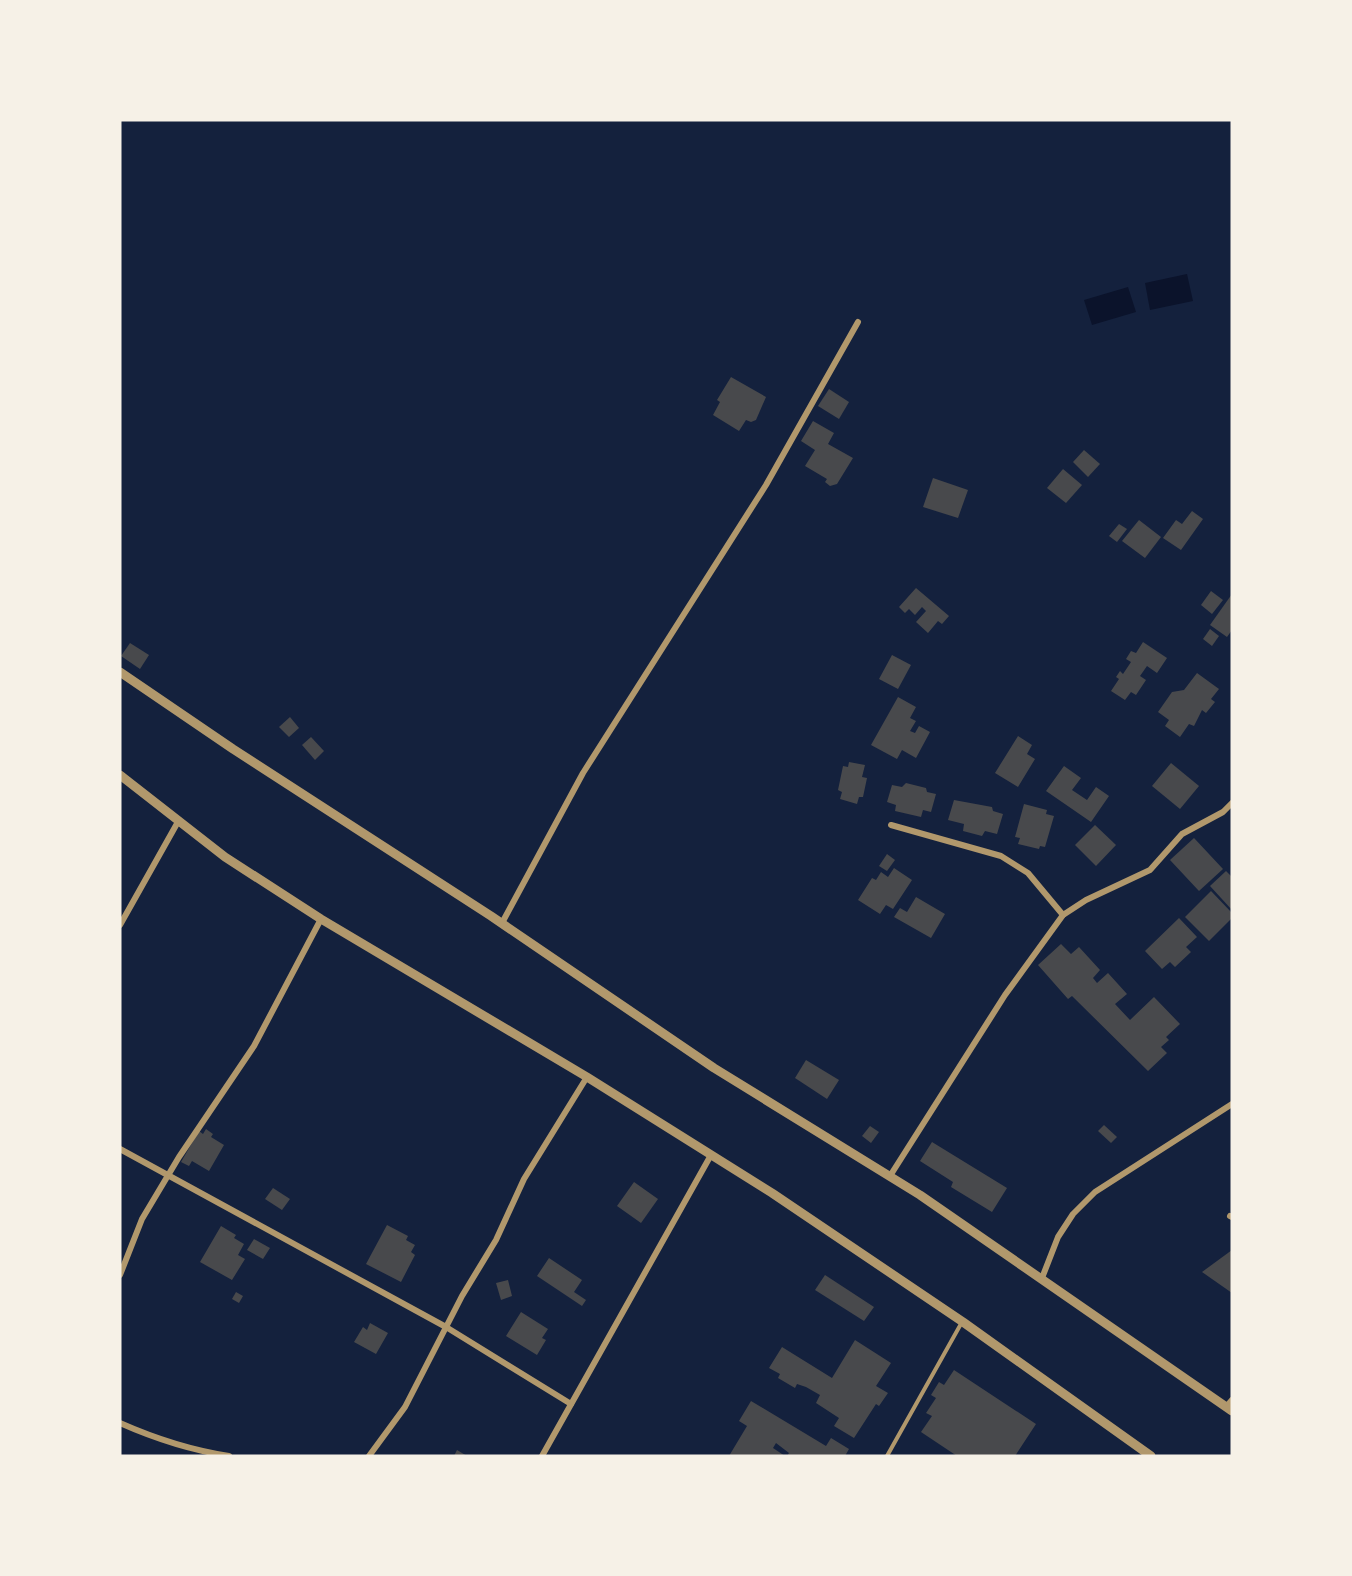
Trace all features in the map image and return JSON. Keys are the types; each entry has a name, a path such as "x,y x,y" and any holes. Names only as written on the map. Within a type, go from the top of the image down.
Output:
{"street":[{"path":"502,923 583,773 766,485 858,322"},
{"path":"120,672 502,923 714,1068 890,1176 1230,1406"},
{"path":"120,775 225,857 321,919 587,1077 711,1155 963,1322 1151,1456"},
{"path":"890,1176 1005,995 1063,915 1086,900 1150,870 1182,834 1223,812 1232,803"},
{"path":"120,925 179,820"},
{"path":"891,825 1001,856 1028,873 1063,915"},
{"path":"120,1275 141,1218 254,1046 321,919"},
{"path":"369,1456 405,1407 446,1327 496,1240 524,1179 587,1077"},
{"path":"1042,1278 1058,1237 1073,1214 1095,1192 1232,1104"},
{"path":"120,1149 446,1327 571,1404"},
{"path":"542,1456 711,1155"},
{"path":"120,1423 156,1439 196,1451 229,1456"}],"lane":[{"path":"887,1456 963,1322"}],"water":[{"path":"1187,274 1193,301 1150,310 1145,283"},
{"path":"1128,287 1136,312 1092,325 1084,300"}],"building":[{"path":"731,377 766,397 756,420 751,422 746,420 739,431 713,415 720,402 717,400"},
{"path":"829,389 849,402 839,419 818,406"},
{"path":"813,421 834,433 828,444 853,458 837,484 830,486 825,482 827,479 805,466 815,450 801,441"},
{"path":"1084,450 1100,464 1088,477 1073,462"},
{"path":"1063,469 1082,485 1066,503 1047,488"},
{"path":"933,478 968,490 958,518 923,507"},
{"path":"1192,511 1203,519 1181,550 1163,538 1176,520 1182,524"},
{"path":"1139,520 1161,537 1145,558 1122,541"},
{"path":"1119,524 1127,529 1117,542 1109,536"},
{"path":"916,588 949,616 942,624 938,621 928,633 916,622 926,611 922,607 915,615 909,609 905,613 899,607"},
{"path":"1211,591 1223,600 1212,614 1201,605"},
{"path":"1232,594 1232,630 1227,637 1210,625"},
{"path":"1210,629 1219,636 1212,646 1203,639"},
{"path":"1143,642 1167,658 1157,673 1147,666 1140,676 1146,680 1136,695 1131,692 1125,700 1111,691 1119,679 1116,677 1120,671 1123,674 1131,662 1126,659 1131,651 1136,653"},
{"path":"130,643 149,655 140,669 121,656"},
{"path":"892,655 911,665 898,689 879,679"},
{"path":"1197,673 1219,689 1211,699 1215,702 1206,713 1202,710 1194,726 1189,724 1180,737 1165,726 1169,720 1158,712 1172,692 1184,690"},
{"path":"898,697 916,707 910,718 916,721 910,731 915,733 919,726 930,732 916,758 902,750 897,759 871,745"},
{"path":"290,717 299,728 289,737 279,727"},
{"path":"1018,736 1032,745 1027,754 1035,759 1018,787 995,773"},
{"path":"311,737 324,751 315,760 302,745"},
{"path":"849,762 865,765 862,777 867,778 863,797 859,797 857,804 840,799 842,792 838,790 843,766 848,767"},
{"path":"1171,763 1199,786 1180,809 1152,786"},
{"path":"1064,766 1081,778 1072,790 1087,800 1096,787 1109,796 1091,822 1046,791"},
{"path":"906,783 926,788 927,792 936,794 931,812 923,810 921,817 895,811 896,805 887,802 892,785 902,787"},
{"path":"954,800 992,807 993,811 1003,814 997,834 985,831 982,836 963,831 964,824 948,820"},
{"path":"1024,804 1047,810 1046,814 1054,816 1045,847 1040,846 1039,849 1018,844 1020,838 1015,837"},
{"path":"1095,825 1116,845 1096,866 1075,845"},
{"path":"1194,838 1223,869 1199,891 1170,860"},
{"path":"887,854 895,860 887,871 879,866"},
{"path":"894,868 912,880 893,909 886,905 880,914 858,900 872,878 876,880 881,872 888,877"},
{"path":"1226,871 1232,877 1232,910 1210,886"},
{"path":"1211,891 1232,913 1232,918 1209,941 1185,917"},
{"path":"916,897 945,914 931,938 894,917 900,908 907,912"},
{"path":"1179,918 1197,937 1186,947 1191,952 1175,967 1170,962 1162,969 1145,951"},
{"path":"1061,944 1071,954 1079,947 1100,970 1093,978 1097,983 1108,973 1127,994 1115,1004 1130,1020 1154,997 1180,1024 1166,1037 1169,1040 1161,1047 1167,1053 1148,1071 1072,996 1068,999 1038,965"},
{"path":"806,1060 839,1080 827,1099 795,1078"},
{"path":"1104,1125 1117,1137 1111,1143 1098,1131"},
{"path":"870,1126 879,1132 871,1143 862,1136"},
{"path":"206,1129 213,1134 211,1137 224,1145 209,1171 192,1161 189,1166 181,1162 199,1131 203,1134"},
{"path":"932,1142 1007,1188 992,1212 951,1187 953,1182 920,1161"},
{"path":"634,1182 658,1199 641,1223 617,1206"},
{"path":"273,1188 290,1199 282,1210 265,1199"},
{"path":"387,1225 408,1236 406,1240 415,1245 411,1252 415,1255 401,1282 366,1264"},
{"path":"221,1226 236,1235 234,1238 244,1244 238,1255 245,1259 232,1280 200,1262"},
{"path":"254,1239 270,1248 263,1259 247,1250"},
{"path":"1232,1250 1232,1293 1202,1272"},
{"path":"549,1258 582,1280 574,1292 586,1300 582,1306 537,1276"},
{"path":"825,1275 874,1307 864,1321 815,1290"},
{"path":"508,1280 512,1296 501,1300 496,1283"},
{"path":"236,1292 243,1296 239,1303 232,1299"},
{"path":"521,1312 548,1329 542,1338 546,1340 537,1355 506,1336"},
{"path":"370,1323 388,1333 376,1354 354,1342 363,1327 367,1330"},
{"path":"855,1340 891,1363 876,1386 888,1393 879,1406 876,1404 854,1438 834,1426 839,1418 816,1403 820,1395 797,1384 795,1388 778,1378 780,1374 769,1368 782,1347 832,1378"},
{"path":"954,1370 1036,1424 1015,1456 957,1456 921,1432 932,1416 926,1413 936,1398 931,1395 939,1382 944,1385"},
{"path":"751,1401 826,1446 831,1438 849,1449 845,1456 787,1456 789,1453 776,1443 773,1448 785,1456 729,1456 747,1426 739,1421"},
{"path":"457,1450 467,1456 454,1456"}]}
